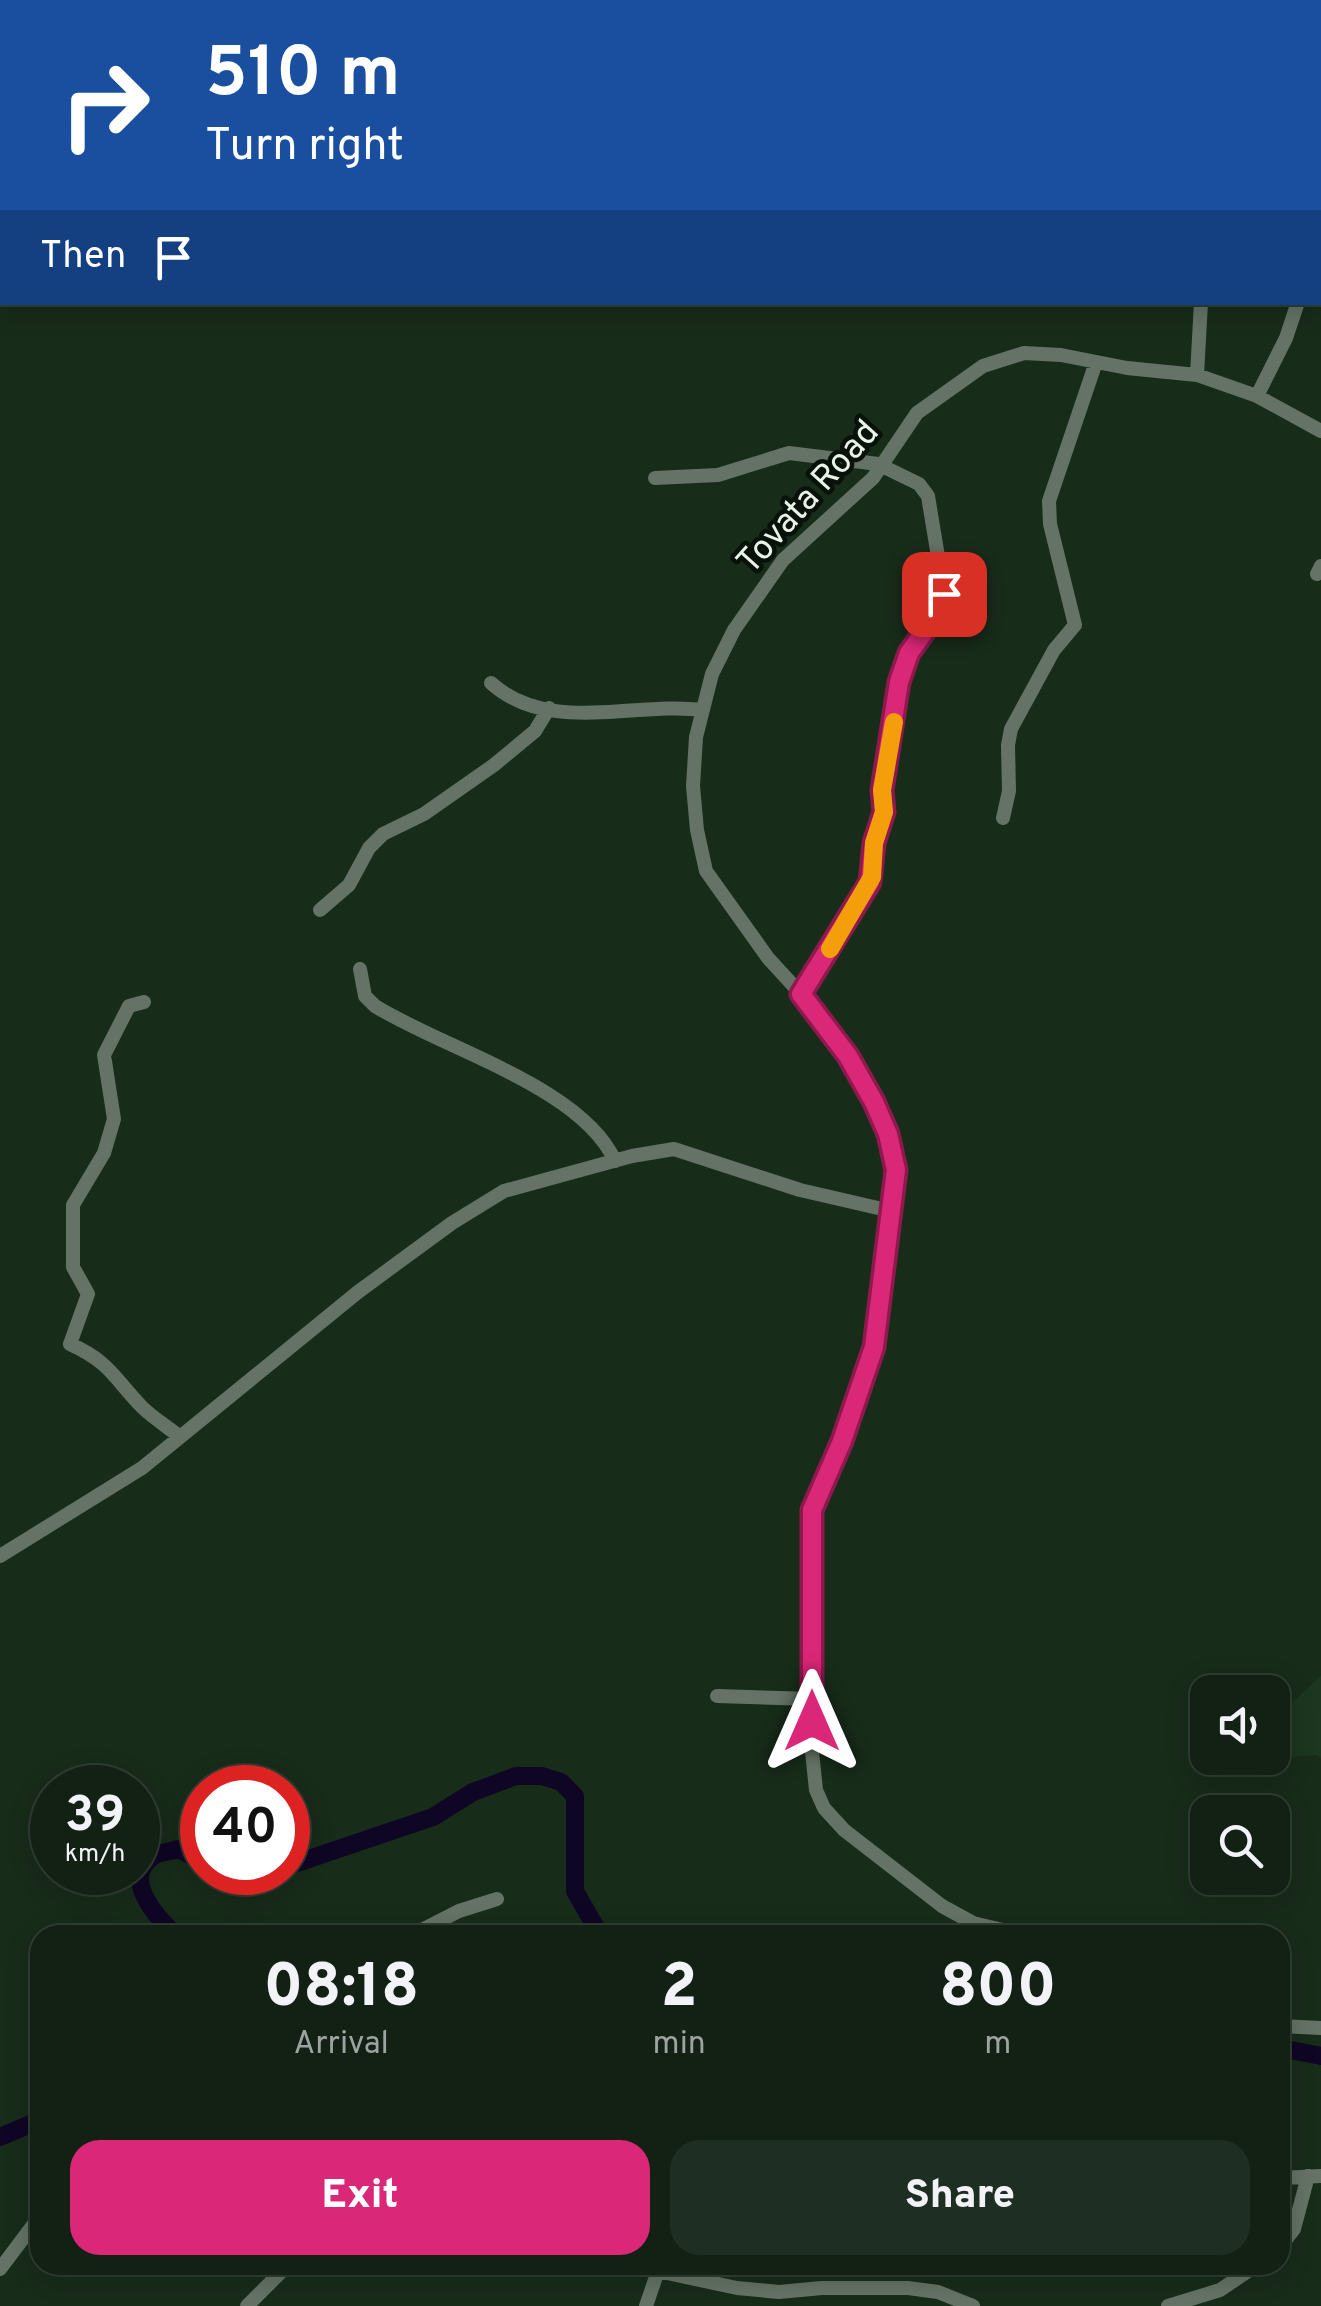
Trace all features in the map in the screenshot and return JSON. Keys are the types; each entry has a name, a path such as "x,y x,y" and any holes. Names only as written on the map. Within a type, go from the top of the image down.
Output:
{"street":[{"path":"1197,375 1201,305"},
{"path":"1258,396 1297,305"},
{"name":"Tovata Road","path":"982,1925 942,1906 844,1830 824,1808 816,1790 812,1510 842,1441 874,1347 896,1170 888,1134 848,1056 756,942 706,871 693,786 696,737 712,674 734,630 783,560 873,478 917,413 983,366 1024,353 1062,354 1197,375 1258,396 1321,431"},
{"path":"1003,818 1009,792 1011,729 1054,650 1074,625 1050,524 1049,502 1096,362"},
{"path":"654,478 718,475 789,453 882,465 919,484 928,496 944,600 909,653 899,682 882,790 884,812 874,843 870,882 801,994"},
{"path":"491,683 520,702 549,708 591,712 703,710"},
{"path":"320,910 348,884 369,848 383,834 424,814 494,766 534,731 549,708"},
{"path":"360,969 365,996 374,1006 563,1101 600,1137 615,1161"},
{"path":"144,1002 128,1006 104,1055 114,1118 104,1153 72,1204 73,1267 88,1294 70,1344 90,1353 120,1378 142,1406 180,1436"},
{"path":"0,1556 142,1468 299,1338 452,1223 504,1191 674,1148 800,1190 891,1212"},
{"path":"718,1696 812,1699"},
{"path":"432,1925 497,1899"},
{"path":"1290,2026 1321,2028"},
{"path":"1290,2177 1315,2176 1290,2233"},
{"path":"0,2268 30,2229"},
{"path":"247,2306 278,2275"},
{"path":"646,2306 650,2275"},
{"path":"681,2275 736,2288 779,2292 908,2288 938,2292 973,2306"},
{"path":"1168,2306 1220,2290 1242,2275"}],"shaded area":[{"path":"1321,1676 1321,1758 1290,1757 1290,1704"}],"waterway":[{"path":"310,1859 433,1817 473,1792 516,1776 542,1776 561,1782 575,1796 575,1891 594,1925"},
{"path":"167,1925 145,1897 140,1874 155,1855 180,1850"},
{"path":"1290,2050 1321,2056"},
{"path":"0,2137 30,2124"}],"slow traffic":[{"path":"830,949 872,877 894,722"}],"route":[{"path":"812,1721 812,1510 842,1441 874,1347 896,1170 888,1134 874,1102 848,1056 801,994 870,882 874,843 884,812 882,790 895,697 909,653 940,610 944,594"}]}
